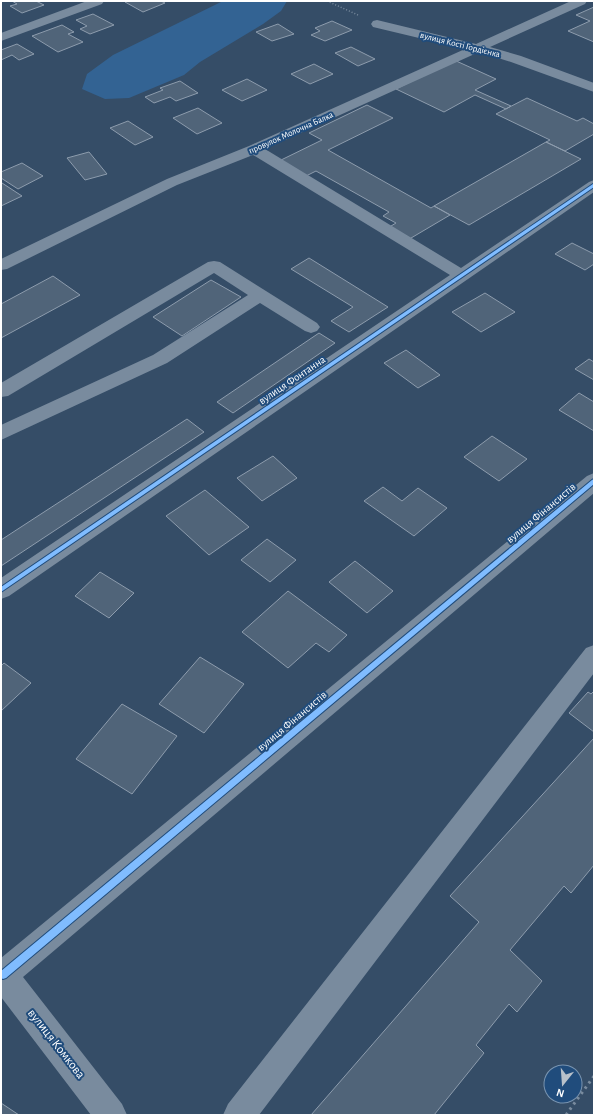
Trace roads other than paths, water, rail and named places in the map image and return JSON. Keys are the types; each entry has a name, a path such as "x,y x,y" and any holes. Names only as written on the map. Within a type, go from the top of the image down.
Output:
{"street":[{"path":"68,1 81,7"},
{"path":"1,37 98,1"},
{"name":"провулок Молочна Балка","path":"1,265 172,182 254,149 581,1"},
{"name":"вулиця Кості Гордієнка","path":"377,24 479,48 516,59 594,88"},
{"path":"254,149 462,276"},
{"name":"вулиця Фонтанна","path":"1,590 594,185"},
{"path":"1,391 214,266 311,327"},
{"path":"1,433 160,359 260,295"},
{"name":"вулиця Фінансистів","path":"2,974 594,481"},
{"path":"239,1115 594,655"},
{"name":"вулиця Комкова","path":"2,974 111,1115"}]}
